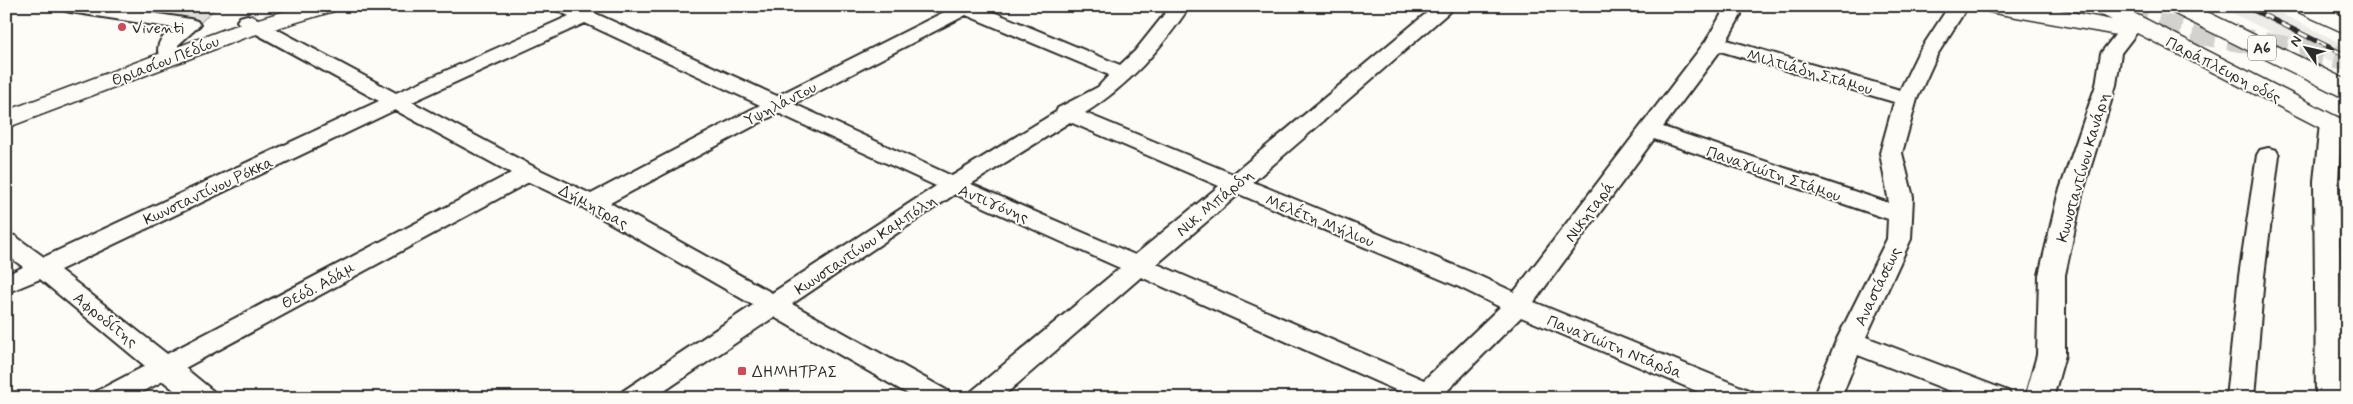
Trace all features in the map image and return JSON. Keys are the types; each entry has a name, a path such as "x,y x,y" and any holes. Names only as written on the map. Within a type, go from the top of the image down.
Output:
{"main road":[{"name":"Θριασίου Πεδίου","path":"6,111 171,54 298,6"},
{"name":"Θριασίου Πεδίου","path":"252,24 326,6"},
{"path":"1994,6 2056,16 2113,18"},
{"path":"2040,6 2113,18 2179,46"},
{"name":"Α6","path":"2177,6 2347,90"},
{"path":"2304,6 2347,27"},
{"name":"Παράπλευρη οδός","path":"2113,18 2179,46 2339,127"},
{"name":"Θριασίου Πεδίου","path":"6,120 171,54"}],"street":[{"path":"70,6 190,25 168,43 171,54"},
{"name":"Αντιγόνης","path":"562,6 953,185 1139,266 1425,396"},
{"name":"Κωνσταντίνου Καμπόλη","path":"633,398 953,185 1066,113 1105,91 1142,55 1181,6"},
{"name":"Νικ. Μπάρδη","path":"982,398 1447,6"},
{"name":"Νικηταρά","path":"1425,396 1518,305 1715,43 1731,16 1730,6"},
{"name":"Αναστάσεως","path":"1827,398 1850,342 1899,239 1901,197 1891,153 1906,99 1927,55 1959,6"},
{"path":"965,7 1122,73"},
{"name":"Υψηλάντου","path":"592,203 965,7"},
{"name":"Κωνσταντίνου Ρόκκα","path":"6,285 402,99 585,16"},
{"name":"Κωνσταντίνου Κανάρη","path":"2040,398 2051,355 2052,275 2070,195 2106,85 2111,54 2113,18"},
{"name":"Δήμητρας","path":"252,24 402,99 528,173 592,203 938,398"},
{"name":"Μιλτιάδη Στάμου","path":"1715,43 1906,99"},
{"name":"Μελέτη Μήλιου","path":"1066,113 1466,280 1518,305"},
{"path":"2335,387 2339,331 2326,181 2339,127"},
{"name":"Παναγιώτη Στάμου","path":"1649,130 1899,216"},
{"path":"2240,398 2243,349 2254,252 2268,155"},
{"name":"Θεόδ. Αδάμ","path":"107,398 528,173"},
{"name":"Αφροδίτης","path":"6,242 42,268 203,398"},
{"name":"Παναγιώτη Ντάρδα","path":"1518,305 1731,396"},
{"path":"1850,342 1998,398"}],"shaded area":[{"path":"102,6 218,6 200,23"},
{"path":"2218,6 2266,6 2347,46 2347,70"}],"tunnel":[{"path":"2122,19 2347,59"}],"railway":[{"path":"2245,6 2347,56"}],"place":[{"name":"Viventi","path":"122,27"},
{"name":"ΔΗΜΗΤΡΑΣ","path":"742,371"}]}
